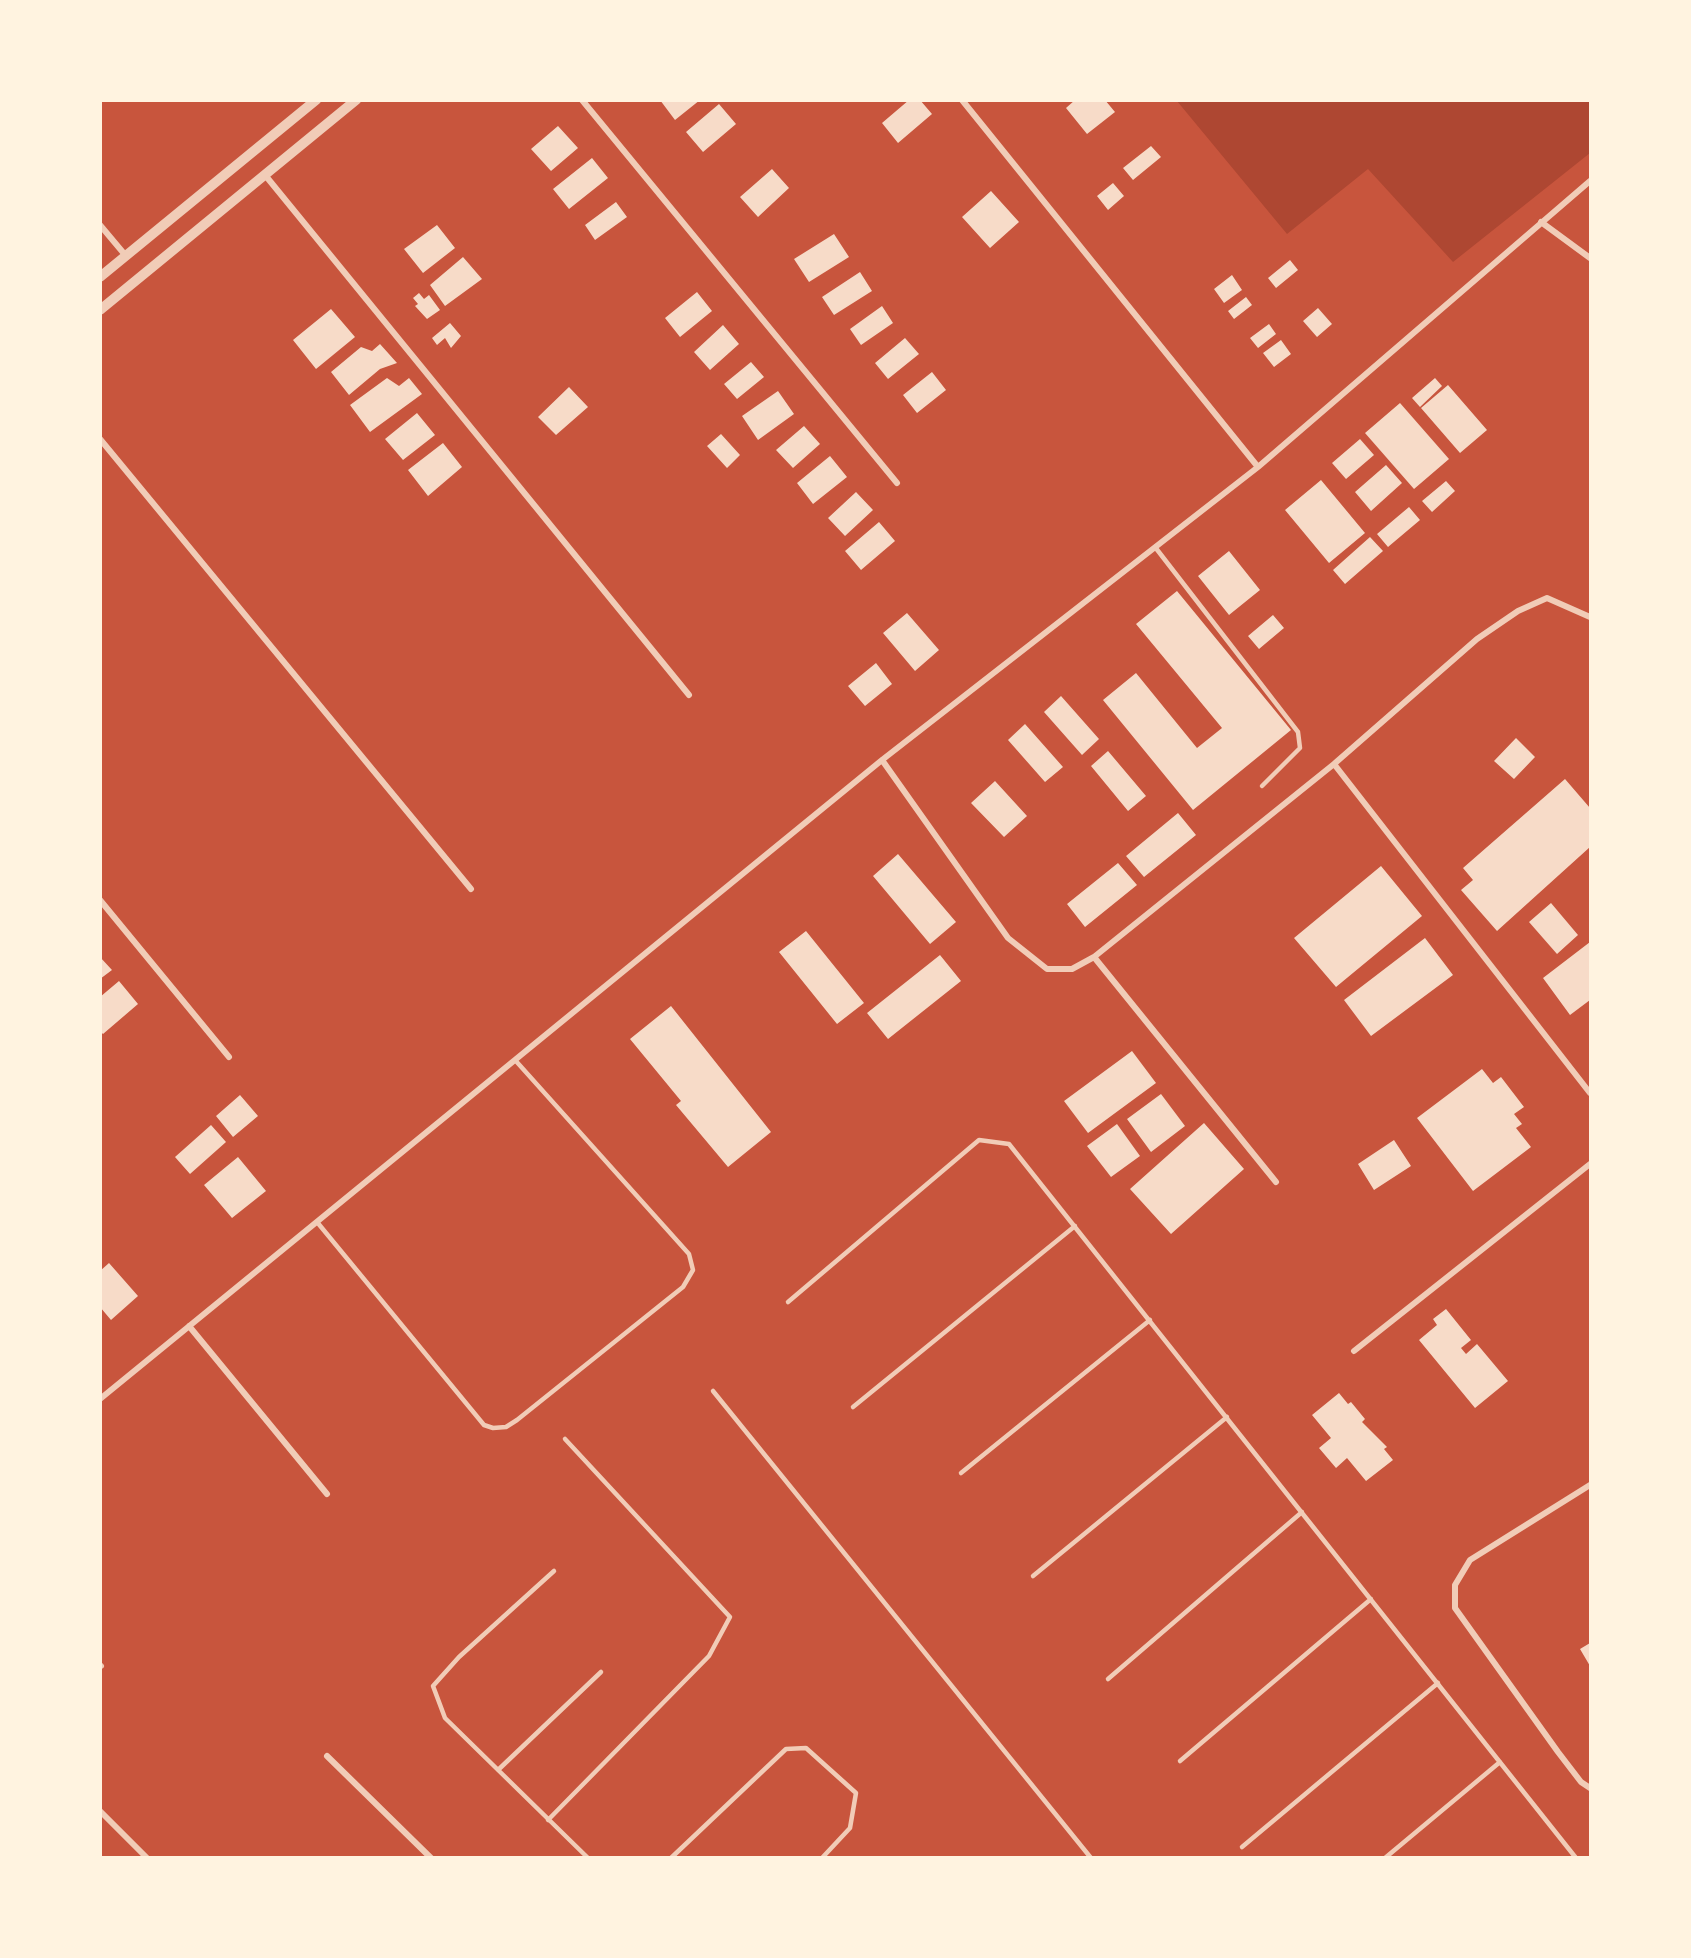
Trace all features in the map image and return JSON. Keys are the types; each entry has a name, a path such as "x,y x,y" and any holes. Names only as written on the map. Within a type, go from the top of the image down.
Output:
{"street":[{"path":"100,277 316,100"},
{"path":"100,309 356,100"},
{"path":"582,100 897,483"},
{"path":"962,100 1258,467"},
{"path":"265,175 689,695"},
{"path":"100,1399 882,760 1258,467 1590,181"},
{"path":"1541,222 1590,258"},
{"path":"100,225 126,256"},
{"path":"100,439 471,889"},
{"path":"882,760 1008,938 1047,969 1072,969 1094,957 1334,764 1477,639 1518,611 1547,598 1590,617"},
{"path":"1334,764 1590,1093"},
{"path":"100,900 229,1057"},
{"path":"1094,957 1276,1182"},
{"path":"1354,1351 1590,1164"},
{"path":"189,1326 327,1494"},
{"path":"1590,1485 1470,1560 1455,1585 1455,1608 1558,1752 1581,1782 1590,1788"},
{"path":"327,1756 431,1857"},
{"path":"100,1811 147,1857"}],"lane":[{"path":"1155,547 1298,732 1300,748 1262,786"},
{"path":"317,1222 484,1425 493,1428 506,1427 517,1420 683,1287 693,1270 693,1262 688,1254 515,1060"},
{"path":"789,1302 979,1140 1009,1144 1576,1857"},
{"path":"853,1407 1075,1226"},
{"path":"961,1473 1150,1320"},
{"path":"713,1391 1091,1857"},
{"path":"1033,1576 1227,1417"},
{"path":"548,1820 709,1656 730,1617 565,1440"},
{"path":"1108,1679 1302,1512"},
{"path":"554,1571 459,1657 433,1686 445,1718 588,1857"},
{"path":"1180,1761 1371,1599"},
{"path":"498,1770 601,1671"},
{"path":"1242,1847 1438,1683"},
{"path":"671,1857 786,1749 796,1748 806,1748 856,1793 850,1828 822,1857"},
{"path":"1384,1857 1500,1762"}],"shaded area":[{"path":"1177,101 1590,101 1590,153 1453,262 1368,169 1287,234"}],"building":[{"path":"660,100 700,100 675,120"},
{"path":"909,100 920,100 932,114 898,143 882,123"},
{"path":"1075,100 1105,100 1115,112 1087,134 1066,108"},
{"path":"719,104 736,124 703,152 686,132"},
{"path":"558,126 578,148 551,171 531,149"},
{"path":"1151,146 1161,157 1133,180 1123,168"},
{"path":"592,158 608,178 569,209 553,189"},
{"path":"772,169 789,188 758,217 740,197"},
{"path":"1113,183 1124,196 1108,210 1097,196"},
{"path":"991,191 1019,222 990,248 962,217"},
{"path":"616,202 627,217 595,240 585,225"},
{"path":"437,225 455,248 423,273 404,249"},
{"path":"834,234 849,257 809,282 794,259"},
{"path":"463,257 482,279 445,306 430,285"},
{"path":"1290,260 1298,270 1276,288 1268,278"},
{"path":"860,272 872,291 834,315 822,297"},
{"path":"1232,275 1242,290 1224,303 1214,289"},
{"path":"697,292 712,311 680,337 665,318"},
{"path":"419,293 424,299 429,295 440,310 427,319 415,306 418,304 413,298"},
{"path":"1246,297 1252,305 1234,319 1228,311"},
{"path":"882,306 893,323 861,345 850,329"},
{"path":"1318,308 1332,324 1317,337 1303,321"},
{"path":"331,309 355,337 316,369 293,340"},
{"path":"450,323 461,336 451,348 445,338 437,345 432,338"},
{"path":"1269,324 1276,334 1258,348 1250,338"},
{"path":"723,325 739,344 710,370 694,352"},
{"path":"905,338 919,354 888,379 875,363"},
{"path":"1281,340 1291,354 1274,367 1263,353"},
{"path":"380,344 397,363 380,369 349,395 331,372 361,347 372,351"},
{"path":"751,362 764,377 737,399 724,384"},
{"path":"932,372 946,390 917,413 903,395"},
{"path":"387,378 399,386 409,378 422,394 370,432 350,405"},
{"path":"1435,378 1442,386 1420,407 1412,398"},
{"path":"1448,385 1487,430 1460,453 1421,408"},
{"path":"569,387 588,407 556,435 538,417"},
{"path":"778,391 794,414 758,440 742,416"},
{"path":"1400,403 1449,459 1414,489 1365,433"},
{"path":"417,413 435,435 403,460 385,439"},
{"path":"804,426 820,444 793,468 776,450"},
{"path":"721,434 740,455 727,468 707,446"},
{"path":"1360,439 1374,455 1346,479 1332,463"},
{"path":"443,443 462,467 428,496 408,470"},
{"path":"830,456 847,477 813,504 797,483"},
{"path":"1386,465 1402,483 1371,511 1355,492"},
{"path":"1321,480 1365,533 1329,563 1285,510"},
{"path":"1446,481 1455,491 1432,512 1422,501"},
{"path":"856,492 873,510 845,536 828,518"},
{"path":"1409,507 1420,520 1388,547 1377,534"},
{"path":"879,522 895,541 861,570 845,551"},
{"path":"1370,537 1383,551 1345,584 1333,570"},
{"path":"1229,551 1260,590 1229,615 1198,576"},
{"path":"1177,591 1291,730 1193,810 1103,700 1136,673 1197,748 1222,728 1136,624"},
{"path":"907,613 939,650 915,671 883,633"},
{"path":"1273,615 1284,628 1259,649 1248,636"},
{"path":"876,663 892,684 865,706 848,686"},
{"path":"1061,696 1099,739 1082,755 1044,712"},
{"path":"1025,724 1063,767 1045,782 1008,740"},
{"path":"1516,738 1535,757 1514,779 1494,761"},
{"path":"1108,751 1146,796 1128,811 1091,766"},
{"path":"1565,779 1590,808 1590,847 1497,931 1461,890 1473,880 1463,868"},
{"path":"995,781 1027,816 1004,837 971,803"},
{"path":"1178,813 1196,835 1144,877 1126,856"},
{"path":"898,854 956,922 930,944 873,876"},
{"path":"1118,863 1137,885 1085,927 1067,904"},
{"path":"1381,866 1422,916 1336,987 1294,938"},
{"path":"1551,903 1578,935 1557,954 1529,922"},
{"path":"806,931 864,1003 837,1024 779,952"},
{"path":"1425,938 1453,975 1371,1036 1344,1000"},
{"path":"1590,942 1590,1000 1570,1015 1543,978"},
{"path":"940,955 961,981 888,1039 867,1013"},
{"path":"100,957 112,970 100,979"},
{"path":"119,981 138,1004 103,1034 100,1031 100,997"},
{"path":"671,1006 771,1132 728,1167 676,1105 681,1101 630,1039"},
{"path":"1132,1051 1156,1083 1088,1133 1064,1101"},
{"path":"1482,1069 1493,1083 1501,1077 1524,1107 1514,1114 1522,1124 1516,1128 1531,1147 1473,1191 1417,1118"},
{"path":"1161,1094 1185,1126 1151,1152 1127,1119"},
{"path":"240,1095 258,1116 233,1137 216,1116"},
{"path":"1204,1123 1244,1169 1171,1234 1130,1189"},
{"path":"1117,1124 1140,1156 1111,1177 1087,1146"},
{"path":"211,1125 226,1142 190,1174 175,1157"},
{"path":"1394,1140 1411,1166 1374,1190 1358,1164"},
{"path":"238,1157 266,1191 232,1218 204,1185"},
{"path":"109,1263 138,1296 111,1320 100,1307 100,1271"},
{"path":"1446,1309 1471,1340 1461,1348 1466,1354 1477,1344 1508,1381 1475,1408 1419,1340 1437,1325 1433,1319"},
{"path":"1339,1393 1348,1404 1351,1402 1365,1419 1362,1422 1387,1447 1384,1449 1393,1460 1366,1481 1347,1458 1336,1468 1319,1448 1331,1438 1312,1415"},
{"path":"1590,1643 1590,1666 1580,1649"}]}
